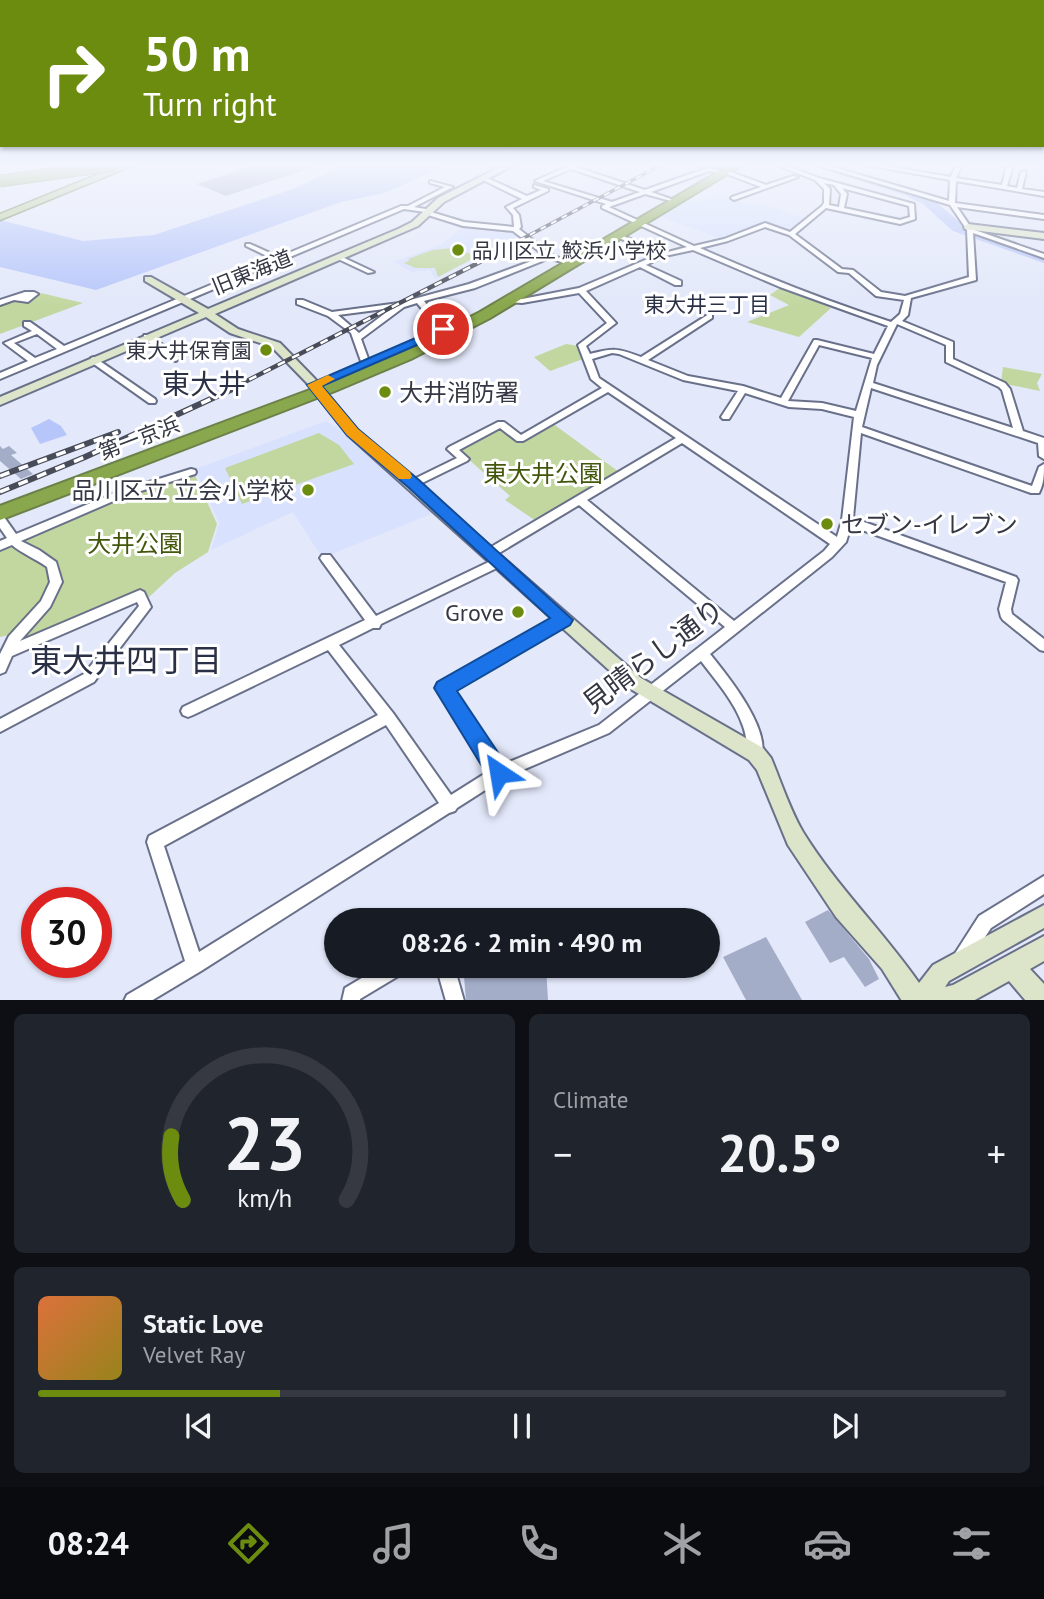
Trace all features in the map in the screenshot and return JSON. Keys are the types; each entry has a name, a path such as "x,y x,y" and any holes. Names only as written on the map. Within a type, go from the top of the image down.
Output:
{"highway":[{"name":"第一京浜","path":"0,503 407,356 510,300 562,260 619,236 652,212"},
{"name":"第一京浜","path":"0,513 316,388 443,329 562,260 654,212"}],"street":[{"path":"1,375 391,212"},
{"path":"428,212 463,224 515,229 562,260"},
{"name":"旧東海道","path":"0,401 415,224 428,212"},
{"path":"512,212 518,221 518,227 515,229"},
{"path":"614,212 691,248 830,305 894,323 950,344 949,360 1006,388 1019,434"},
{"path":"791,234 818,212"},
{"path":"849,212 900,222 913,218 913,212"},
{"path":"510,300 522,301 581,290 663,255 726,240 765,225 791,234 840,271 851,271 879,294 907,299 973,278 969,231 958,212"},
{"path":"1007,212 1044,217"},
{"path":"969,231 1044,236"},
{"path":"969,231 1044,256"},
{"path":"619,236 663,255"},
{"path":"248,245 278,260"},
{"path":"338,257 370,272"},
{"path":"331,314 401,305 562,260"},
{"path":"640,265 678,283"},
{"path":"148,279 184,298 234,331 276,345 352,432 414,483 564,620 649,693 756,754 764,764 795,838 844,909 890,961 918,1000 941,973 1044,916"},
{"path":"581,290 612,323 582,345 595,379 838,544"},
{"path":"0,303 14,298"},
{"name":"見晴らし通り","path":"133,1000 195,965 499,773 604,729 790,585 838,544 847,520 859,415 876,357 894,323 904,315 907,299"},
{"path":"419,300 443,329"},
{"path":"300,302 331,314 355,332 366,364"},
{"path":"357,338 401,305"},
{"path":"643,359 709,316"},
{"path":"27,324 63,349"},
{"path":"34,362 8,343 38,331"},
{"path":"147,337 176,358"},
{"path":"783,402 817,342 876,357"},
{"path":"586,358 612,351 643,359 653,366 686,379 743,390 783,402 822,406 859,415"},
{"path":"94,360 152,401"},
{"path":"868,384 1043,441 1044,456"},
{"path":"414,483 464,459 453,449 501,424 520,439 608,388"},
{"path":"726,417 743,390"},
{"path":"857,428 1035,491 1044,467"},
{"path":"188,711 375,624 495,558 580,500 683,438"},
{"path":"0,546 121,494 191,472"},
{"path":"580,500 733,627"},
{"path":"0,520 14,540 52,565 56,582 46,604 13,640 0,668"},
{"path":"847,520 1012,580 1005,609 1007,617 1044,646"},
{"path":"326,558 375,624"},
{"path":"0,726 89,678 145,607 140,595 8,652"},
{"path":"499,773 444,688 564,620"},
{"path":"331,644 388,717 450,806"},
{"path":"702,653 741,704 756,754"},
{"path":"195,965 156,842 388,717"},
{"path":"957,963 985,922 1044,884"},
{"path":"931,1000 956,997 1044,948"},
{"path":"1015,965 1044,963"},
{"path":"1015,965 1043,1000"},
{"path":"351,1000 351,994 378,978"},
{"path":"449,978 455,1000"}],"shaded area":[{"path":"670,212 785,212 807,219 792,232 765,224 722,239 661,217"},
{"name":"品川区立 鮫浜小学校","path":"466,225 509,230 518,236 435,279 430,270 411,272 394,262 442,244"},
{"name":"品川区立 立会小学校","path":"326,421 346,434 436,512 322,558 293,512 211,550 219,523 195,469"}],"green space":[{"path":"452,248 478,256 438,277 435,268 415,268 404,263 432,250"},
{"path":"781,287 831,308 799,337 747,322 789,305 770,295"},
{"path":"41,293 83,303 0,334 0,305"},
{"path":"566,344 579,346 583,359 550,371 534,357"},
{"path":"1003,367 1042,374 1037,383 1040,391 1001,383"},
{"name":"東大井公園","path":"552,423 619,472 536,521 505,500 510,496 458,450 499,427 520,442"},
{"path":"319,433 339,445 354,464 242,504 225,468"},
{"name":"大井公園","path":"194,473 217,524 208,552 175,573 149,597 144,590 31,639 9,635 0,637 0,551 123,496"}],"water":[{"path":"225,212 314,212 96,290 0,267 0,220 83,241 154,235"},
{"path":"49,419 61,426 67,435 40,444 31,428"}],"building":[{"path":"0,446 3,449 9,446 17,453 11,455 33,474 21,479 0,461"},
{"path":"828,910 869,959 879,979 865,987 844,957 830,963 805,922"},
{"path":"766,937 802,1000 746,1000 723,957"},
{"path":"464,978 547,978 548,1000 466,1000"}],"waterway":[{"path":"939,212 958,228 1044,259"}],"railway":[{"path":"477,263 573,212"},
{"path":"235,387 480,262"},
{"path":"0,492 85,457 239,386"},
{"path":"0,476 118,432"}],"slow traffic":[{"path":"328,379 314,385 352,432 404,476"}],"place":[{"name":"品川区立 鮫浜小学校","path":"458,250"},
{"name":"東大井保育園","path":"266,350"},
{"name":"大井消防署","path":"385,392"},
{"name":"品川区立 立会小学校","path":"308,490"},
{"name":"セブン-イレブン","path":"827,524"},
{"name":"Grove","path":"518,612"}],"district":[{"name":"東大井三丁目","path":"707,304"},
{"name":"東大井","path":"204,383"},
{"name":"東大井四丁目","path":"126,660"}],"route":[{"path":"443,329 314,385 352,432 414,483 564,620 444,688 499,773"}]}
